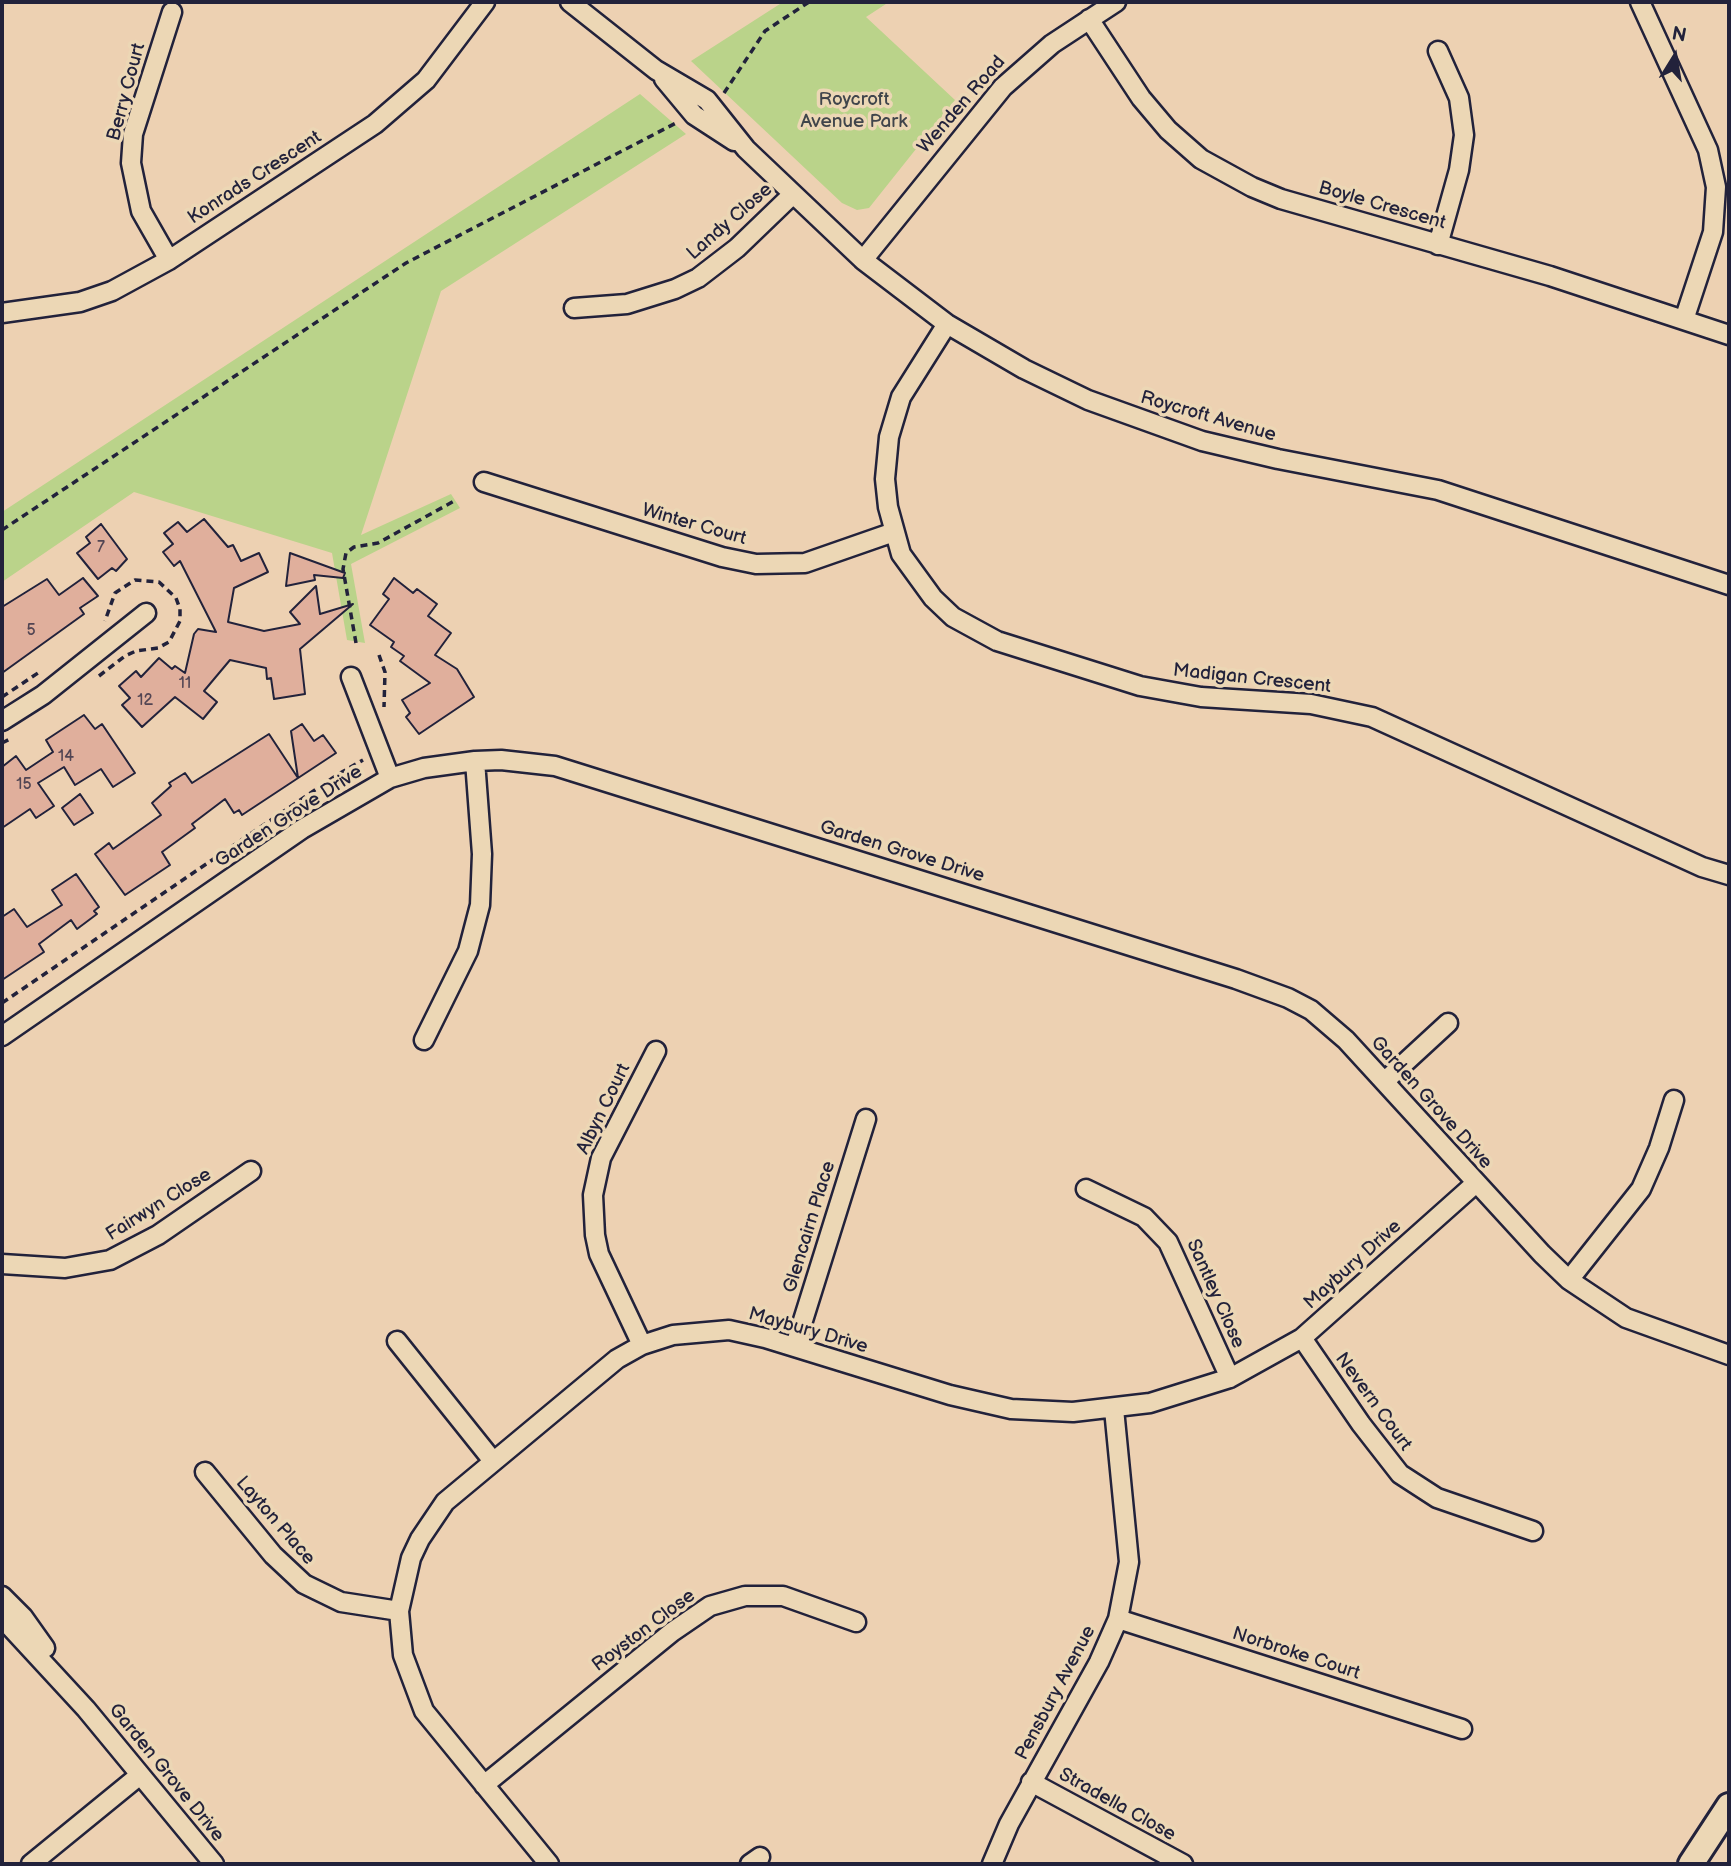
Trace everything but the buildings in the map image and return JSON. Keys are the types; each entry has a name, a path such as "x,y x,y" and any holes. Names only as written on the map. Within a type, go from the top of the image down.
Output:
{"street":[{"name":"Konrads Crescent","path":"2,313 80,302 112,291 169,260 375,124 426,80 485,2"},
{"name":"Roycroft Avenue","path":"570,2 656,69 709,103 746,149 863,260 947,324 1024,369 1077,395 1176,433 1266,457 1438,490 1729,585"},
{"name":"Wenden Road","path":"863,260 1003,87 1046,48 1115,2"},
{"path":"1640,2 1708,150 1716,187 1713,232 1684,320"},
{"name":"Berry Court","path":"169,260 141,211 131,163 134,134 172,12"},
{"name":"Boyle Crescent","path":"1089,19 1155,117 1201,159 1252,187 1281,198 1550,276 1729,335"},
{"path":"1438,51 1459,98 1464,135 1460,170 1438,244"},
{"name":"Roycroft Avenue","path":"656,69 692,113 746,149"},
{"name":"Landy Close","path":"574,308 639,301 698,278 737,248 792,195"},
{"name":"Madigan Crescent","path":"947,324 901,397 893,418 885,479 894,532 901,554 933,598 954,617 997,641 1110,677 1170,692 1311,704 1372,718 1702,867 1729,875"},
{"name":"Winter Court","path":"484,482 722,557 756,564 805,563 894,532"},
{"path":"2,721 43,695 146,613"},
{"path":"351,677 390,778"},
{"path":"424,1040 468,951 480,905 482,855 475,761"},
{"name":"Garden Grove Drive","path":"2,1036 312,823 390,778 424,768 475,761 528,762 585,775 1265,988 1288,998 1330,1024 1569,1280 1626,1318 1729,1355"},
{"path":"1385,1081 1448,1023"},
{"name":"Albyn Court","path":"642,1345 599,1254 593,1217 593,1195 605,1148 656,1051"},
{"path":"1569,1280 1641,1189 1659,1148 1674,1100"},
{"name":"Glencairn Place","path":"794,1346 866,1119"},
{"name":"Fairwyn Close","path":"2,1264 65,1268 110,1260 158,1235 251,1171"},
{"name":"Maybury Drive","path":"549,1864 424,1711 402,1655 400,1611 404,1580 420,1539 445,1502 617,1359 642,1345 673,1335 706,1330 746,1332 978,1402 1041,1411 1114,1409 1171,1398 1230,1378 1301,1338 1476,1183"},
{"name":"Santley Close","path":"1086,1189 1144,1217 1168,1242 1230,1378"},
{"name":"Nevern Court","path":"1301,1338 1368,1434 1400,1474 1437,1498 1533,1531"},
{"path":"397,1341 493,1461"},
{"name":"Pensbury Avenue","path":"992,1864 1009,1824 1099,1662 1118,1619 1126,1583 1128,1544 1114,1409"},
{"name":"Layton Place","path":"205,1472 273,1555 304,1584 341,1602 400,1611"},
{"name":"Royston Close","path":"484,1785 672,1632 710,1606 745,1596 783,1596 856,1622"},
{"name":"Garden Grove Drive","path":"2,1597 23,1617 86,1709"},
{"name":"Garden Grove Drive","path":"2,1618 86,1709 214,1864"},
{"name":"Norbroke Court","path":"1118,1619 1462,1729"},
{"path":"31,1864 140,1775"},
{"name":"Stradella Close","path":"1031,1782 1183,1864"},
{"path":"1691,1864 1729,1806"}],"path":[{"path":"709,103 724,93 765,30 809,2"},
{"path":"2,530 406,263 692,113"},
{"path":"356,643 343,569 346,553 354,547 377,543 456,500"},
{"path":"379,655 385,672 382,695 387,717"},
{"path":"2,1003 337,775 381,754"}],"green space":[{"name":"Roycroft Avenue Park","path":"783,2 889,2 866,17 955,100 869,208 857,210 842,203 691,61"},
{"path":"640,94 686,134 441,291 361,535 451,494 460,508 351,564 365,643 347,640 332,553 134,492 2,582 2,512"}]}
